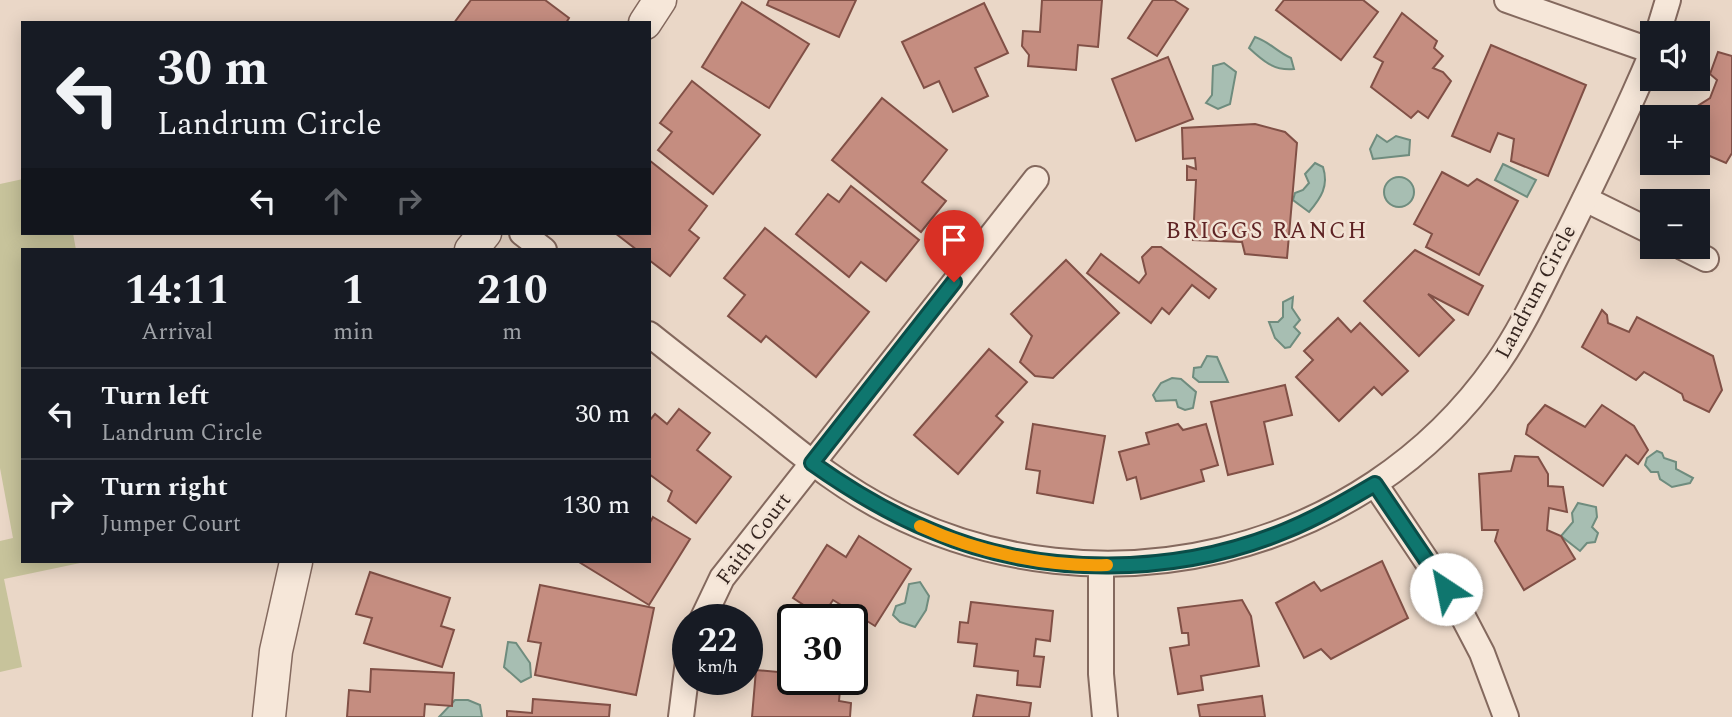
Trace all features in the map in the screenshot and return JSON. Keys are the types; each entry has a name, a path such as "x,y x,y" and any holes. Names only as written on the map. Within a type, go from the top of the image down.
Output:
{"street":[{"path":"646,21 660,0"},
{"path":"1507,0 1640,48"},
{"path":"1662,21 1668,0"},
{"name":"Landrum Circle","path":"651,336 812,463 878,506 934,533 1030,559 1101,565 1188,558 1237,547 1284,531 1375,484 1431,439 1466,403 1497,364 1524,322 1624,121 1640,82"},
{"name":"Faith Court","path":"710,604 722,578 1036,178"},
{"path":"1586,199 1640,226"},
{"path":"525,235 541,248"},
{"path":"1375,484 1459,609 1482,653 1506,717"},
{"path":"269,717 276,651 296,563"},
{"path":"1101,565 1101,674 1105,717"},
{"path":"681,717 684,695"}],"shaded area":[{"path":"1255,37 1291,58 1294,69 1275,67 1259,57 1249,48"},
{"path":"1224,63 1236,72 1230,104 1218,109 1206,103 1212,95 1213,66"},
{"path":"1377,135 1387,142 1396,136 1410,140 1409,155 1373,159 1370,149"},
{"path":"1315,163 1323,167 1325,180 1320,197 1309,212 1293,200 1295,193 1303,190 1309,183 1305,174"},
{"path":"1503,164 1536,180 1527,197 1495,180"},
{"path":"1399,177 1410,181 1414,192 1410,203 1399,207 1388,203 1384,192 1388,181"},
{"path":"21,179 21,235 73,235 76,248 21,248 21,563 80,563 4,579 22,667 0,672 0,541 13,538 0,468 0,184"},
{"path":"1293,297 1292,308 1300,320 1294,327 1300,333 1290,347 1285,348 1275,338 1269,322 1278,322 1283,317 1283,302"},
{"path":"1207,356 1217,357 1228,382 1199,382 1193,377 1194,368 1201,367"},
{"path":"1172,378 1181,379 1196,392 1193,408 1185,410 1178,407 1176,400 1156,401 1153,395 1161,383"},
{"path":"1657,451 1662,453 1664,458 1676,462 1676,469 1693,478 1690,483 1672,487 1660,479 1658,472 1651,472 1645,465 1647,458"},
{"path":"1578,503 1596,507 1597,517 1592,527 1598,533 1595,542 1587,543 1580,551 1561,536 1573,522 1572,513"},
{"path":"920,582 929,596 926,610 915,627 900,622 893,615 896,606 905,603 909,584"},
{"path":"508,642 516,643 530,663 531,677 521,682 504,667"},
{"path":"455,700 468,700 480,705 482,717 439,717"}],"building":[{"path":"471,0 545,0 569,18 567,21 455,21"},
{"path":"769,0 856,0 839,37 767,5"},
{"path":"1042,0 1102,0 1098,47 1078,45 1076,70 1028,66 1029,55 1022,46 1023,31 1040,32"},
{"path":"1153,0 1174,0 1188,9 1157,56 1128,38"},
{"path":"1284,0 1363,0 1378,12 1341,60 1276,10"},
{"path":"742,2 809,44 769,108 702,67"},
{"path":"984,3 1008,53 975,68 988,96 953,112 939,81 924,88 902,42"},
{"path":"1402,13 1437,41 1434,48 1443,56 1433,68 1443,72 1451,81 1428,118 1418,111 1411,118 1371,87 1383,62 1374,57"},
{"path":"1491,45 1586,85 1548,176 1511,161 1514,139 1498,133 1490,152 1452,136"},
{"path":"1718,52 1732,56 1732,153 1726,163 1710,156 1710,105 1699,105 1710,98 1717,80 1710,74"},
{"path":"1168,57 1193,119 1136,141 1112,79"},
{"path":"692,81 760,135 713,194 658,150 672,132 660,123"},
{"path":"882,98 947,150 922,182 946,201 921,232 832,160"},
{"path":"1255,124 1285,132 1297,143 1287,258 1245,254 1242,242 1193,240 1196,180 1187,180 1187,166 1196,169 1195,158 1183,159 1182,128"},
{"path":"651,162 707,206 689,230 699,238 670,276 651,262 651,248 634,248 618,235 651,235"},
{"path":"1442,172 1468,186 1477,179 1518,201 1479,275 1426,247 1432,234 1414,224"},
{"path":"851,186 919,240 886,281 861,262 849,277 796,234 828,194 839,202"},
{"path":"765,228 869,312 816,377 766,336 761,342 728,316 745,295 724,278"},
{"path":"1152,247 1161,247 1216,289 1209,298 1192,285 1169,314 1162,308 1151,323 1087,273 1101,254 1139,283 1146,274 1142,257"},
{"path":"1415,250 1483,286 1468,315 1428,294 1454,320 1419,356 1364,301"},
{"path":"1066,260 1119,313 1053,378 1035,376 1020,362 1032,336 1011,314"},
{"path":"1602,310 1607,315 1608,323 1629,332 1637,317 1713,356 1722,390 1709,412 1684,400 1682,394 1644,372 1636,380 1582,347"},
{"path":"1338,318 1351,332 1360,323 1408,371 1382,395 1374,387 1339,421 1296,377 1313,360 1304,351"},
{"path":"989,349 1027,382 996,416 1003,422 958,474 914,435"},
{"path":"1285,385 1292,415 1264,422 1273,464 1228,475 1211,402"},
{"path":"1545,405 1585,427 1602,405 1634,426 1648,450 1638,464 1626,455 1603,486 1526,434 1528,425"},
{"path":"679,409 710,433 697,450 731,477 696,523 668,501 672,491 651,475 651,419 655,414 667,424"},
{"path":"1033,424 1105,436 1093,503 1037,493 1040,471 1026,469"},
{"path":"1178,424 1183,430 1206,424 1218,465 1201,470 1204,481 1141,499 1136,477 1127,480 1119,452 1149,444 1146,433"},
{"path":"1515,456 1538,457 1548,474 1548,486 1563,487 1567,512 1549,508 1547,530 1561,536 1575,559 1524,590 1495,541 1498,530 1482,530 1479,474 1511,471"},
{"path":"653,517 690,539 649,605 581,563 651,563"},
{"path":"859,536 911,569 875,626 868,622 868,604 839,604 833,600 830,604 802,604 793,598 827,545 846,557"},
{"path":"1382,561 1408,618 1331,659 1321,649 1304,658 1276,603 1314,582 1321,591"},
{"path":"370,572 450,598 441,626 454,630 442,667 364,643 372,618 356,614"},
{"path":"540,585 654,608 636,695 535,675 541,643 528,641"},
{"path":"1242,600 1251,616 1259,666 1201,676 1203,690 1178,694 1170,648 1189,645 1188,633 1182,633 1178,608"},
{"path":"971,602 1053,611 1050,641 1036,639 1034,656 1044,657 1040,687 1017,685 1018,671 974,666 977,644 958,642 960,622 968,623"},
{"path":"371,669 454,673 452,706 425,704 424,717 347,717 349,690 370,692"},
{"path":"763,671 777,672 777,695 840,695 839,701 851,703 850,717 752,717 754,695 763,695"},
{"path":"977,695 1031,703 1029,717 973,717"},
{"path":"1262,696 1265,717 1200,717 1198,705"},
{"path":"533,699 610,705 609,717 507,717 507,711 532,713"}],"slow traffic":[{"path":"920,526 982,548 1030,559 1107,565"}],"district":[{"name":"BRIGGS RANCH","path":"1267,231"}],"route":[{"path":"954,282 812,463 846,487 889,512 934,533 982,548 1030,559 1101,565 1188,558 1237,547 1284,531 1375,484 1446,589"}]}
